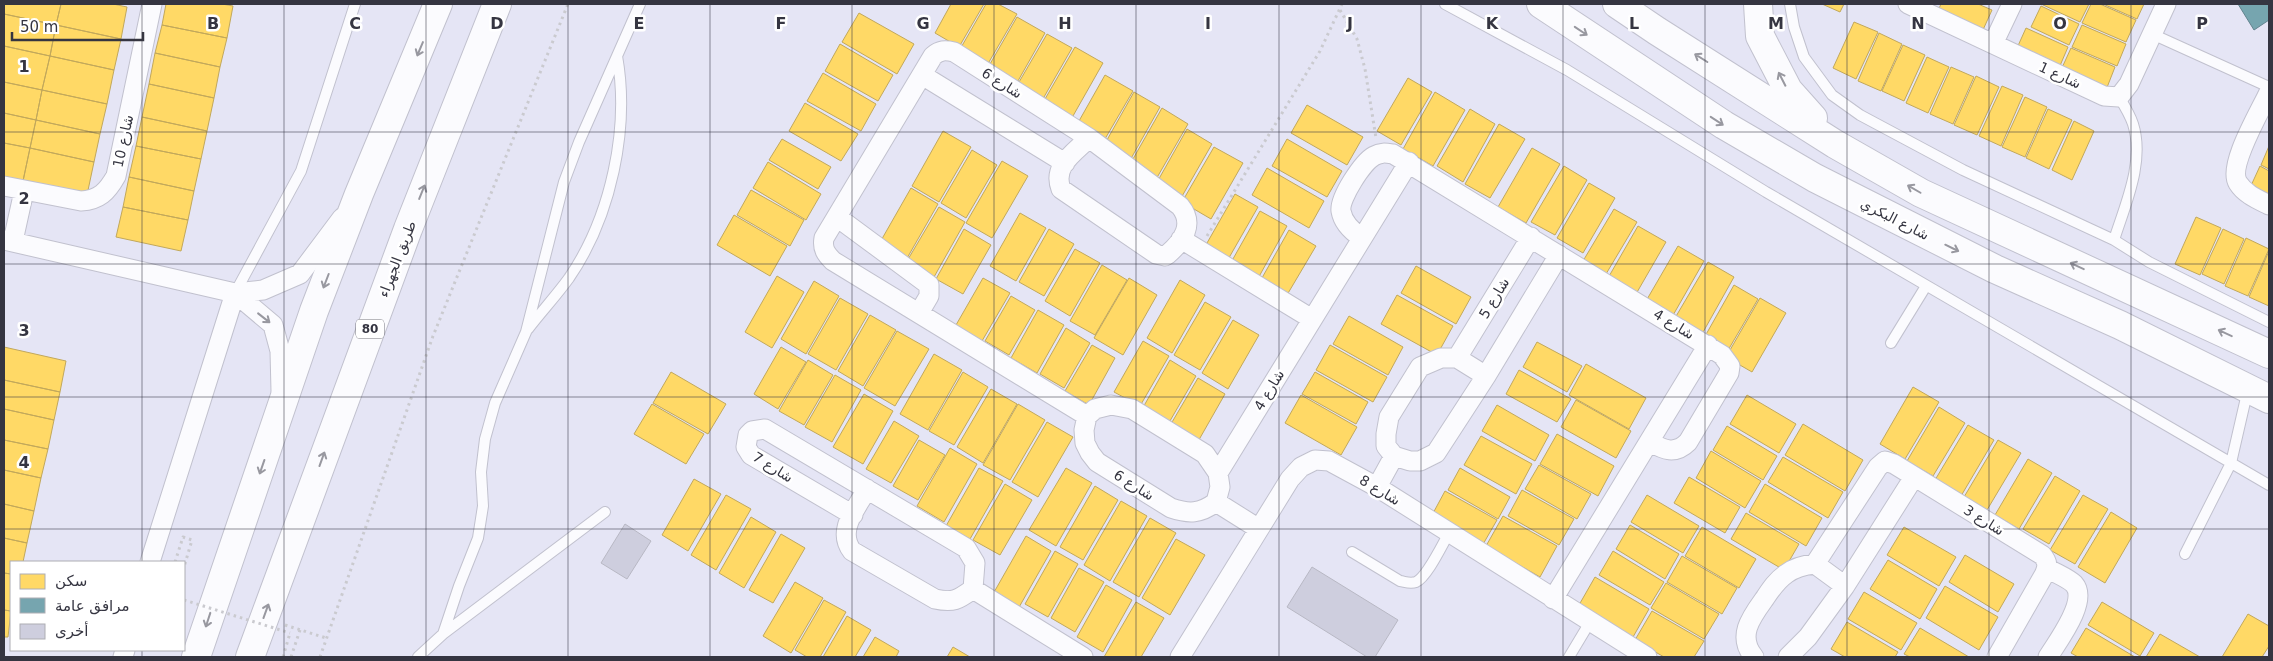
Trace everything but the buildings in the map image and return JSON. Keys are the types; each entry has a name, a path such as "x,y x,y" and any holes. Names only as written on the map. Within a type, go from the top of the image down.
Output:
{"main road":[{"path":"196,657 314,312 359,194 438,4"},
{"name":"طريق الجهراء","path":"250,657 408,229 497,4"},
{"name":"شارع البكري","path":"1541,4 1724,125 1816,178 1996,269 2262,390"},
{"path":"1617,4 1657,32 1836,144 1921,193 2269,354"},
{"path":"1758,4 1760,36 1788,90 1836,144"}],"street":[{"name":"شارع 10","path":"4,186 81,201 102,196 110,188 116,176 152,4"},
{"name":"شارع 1","path":"1908,4 2104,96 2119,97"},
{"path":"1993,44 2012,4"},
{"path":"2119,97 2129,84 2166,4"},
{"name":"شارع 6","path":"1181,239 1188,223 1187,215 1180,206 1089,138 954,52 939,51 933,56 824,238 823,246 826,254 1088,416 1084,430 1085,443 1097,462 1171,508 1194,513 1205,510 1216,502"},
{"path":"922,75 1065,162"},
{"path":"2269,92 2236,162 2236,181 2245,192 2269,205"},
{"path":"1089,138 1065,162 1058,177 1061,189 1156,254 1165,256 1181,239 1312,319"},
{"path":"1362,238 1351,230 1344,219 1341,211 1342,200 1364,164 1373,156 1383,152"},
{"name":"شارع 4","path":"1383,152 1393,154 1409,162 1708,345 1728,360 1730,366 1729,373 1688,442 1681,448 1673,451 1664,450 1650,442"},
{"name":"شارع 4","path":"1216,502 1220,487 1218,474 1409,162"},
{"path":"24,191 8,240 235,293 263,290 300,274 359,194"},
{"path":"837,217 929,285 929,296 919,313"},
{"name":"شارع 5","path":"1457,358 1531,237"},
{"path":"1486,376 1457,358 1441,358 1420,367 1389,417 1386,446 1394,456 1410,461 1420,461 1436,454 1486,376 1559,255"},
{"path":"235,293 273,325 280,351 282,409"},
{"path":"150,561 235,293"},
{"name":"شارع 4","path":"1553,599 1708,345"},
{"path":"1088,416 1095,410 1111,405 1132,409 1204,454 1218,474"},
{"name":"شارع 7","path":"853,515 751,455 746,447 748,435 752,431 764,430 966,548 975,563 973,589"},
{"path":"1377,487 1394,456"},
{"name":"شارع 8","path":"1180,657 1290,479 1301,467 1315,460 1329,461 1377,487 1647,657"},
{"name":"شارع 3","path":"1815,564 1882,463 1885,461 1894,464 2042,555 2048,563 2047,568 2074,585 2079,596 2076,610 2048,657"},
{"path":"1788,657 1808,637 1845,586 1914,477"},
{"path":"867,489 846,528 846,537 852,551 934,599 949,602 961,598 973,589 1083,657"},
{"path":"1216,502 1259,529"},
{"path":"1754,657 1747,644 1746,636 1752,616 1781,577 1800,566 1815,564 1845,586"},
{"path":"2003,655 2047,568"}],"lane":[{"path":"235,293 301,171 355,4"},
{"path":"444,634 459,586 478,538 483,506 480,472 484,439 496,402 526,332 564,182 640,4"},
{"path":"1445,4 1567,70 1766,192 2269,485"},
{"path":"1790,4 1794,27 1804,57 1816,76 1832,95 1860,116 1963,170 2114,240 2149,262 2269,322"},
{"path":"2152,34 2269,87"},
{"path":"526,332 569,278 596,227 614,173 621,128 622,83 617,56"},
{"path":"2114,240 2131,186 2136,159 2133,123 2119,97"},
{"path":"1891,343 1926,286"},
{"path":"2185,554 2232,464 2262,390"},
{"path":"418,657 444,634 605,512"},
{"path":"1352,552 1400,581 1408,583 1417,581 1423,576 1449,533"},
{"path":"1569,657 1590,622"}],"path":[{"path":"320,657 433,336 568,4"},
{"path":"1199,250 1320,51 1342,4"},
{"path":"1340,10 1357,39 1365,69 1374,134 1383,152"},
{"path":"175,561 183,537 192,540 185,563"},
{"path":"185,600 290,634 282,657"},
{"path":"291,657 300,630 326,638"}]}
